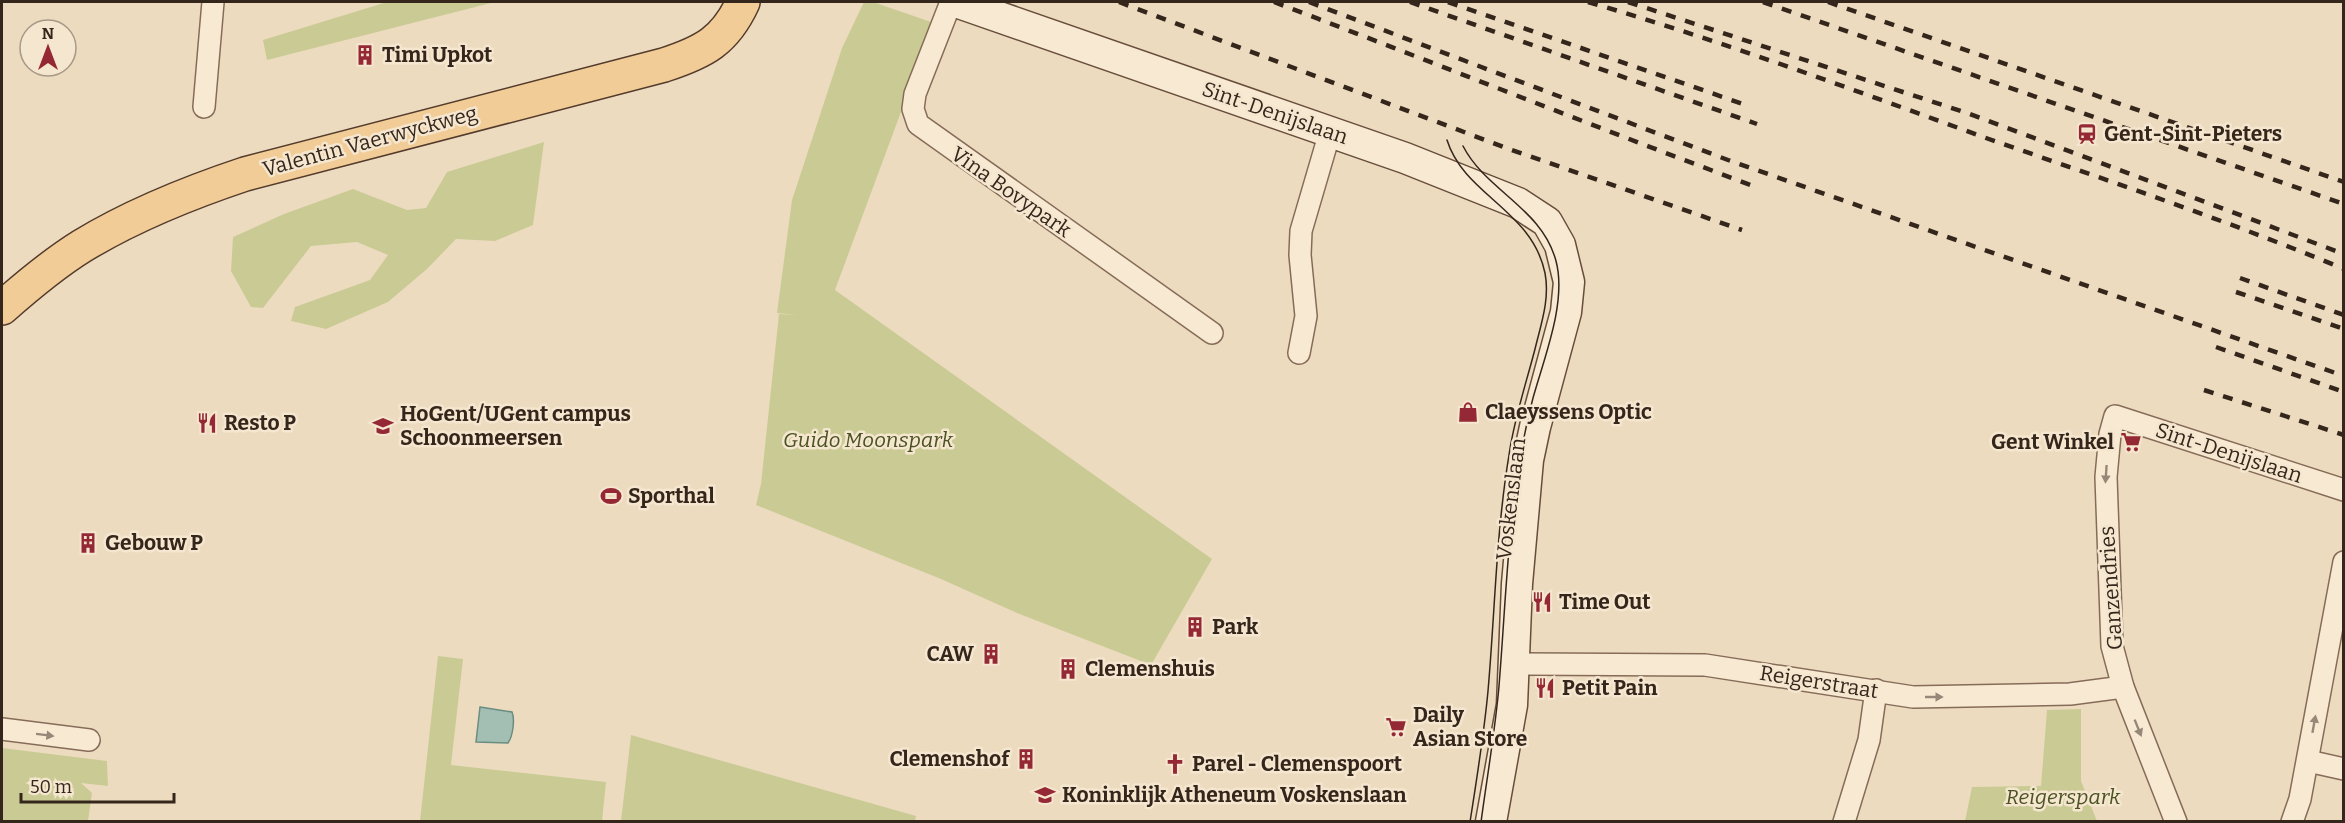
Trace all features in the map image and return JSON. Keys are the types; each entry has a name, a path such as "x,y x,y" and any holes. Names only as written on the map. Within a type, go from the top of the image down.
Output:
{"main road":[{"name":"Valentin Vaerwyckweg","path":"2,308 81,247 139,215 190,193 244,174 664,65 694,55 716,42 731,25 743,2"}],"street":[{"path":"204,107 213,2"},
{"name":"Vina Bovypark","path":"951,2 913,101 913,115 918,124 1212,333"},
{"name":"Sint-Denijslaan","path":"956,2 1405,158 1501,196 1533,211 1547,222 1560,245 1566,262"},
{"path":"1299,353 1306,316 1300,255 1301,231 1330,132"},
{"name":"Voskenslaan","path":"1475,822 1494,687 1510,483 1518,436 1550,313 1553,287 1550,264 1543,245 1527,221 1501,196"},
{"name":"Voskenslaan","path":"1491,822 1512,705 1517,584 1528,460 1566,312 1569,282 1566,262"},
{"name":"Sint-Denijslaan","path":"2115,416 2343,490"},
{"name":"Ganzendries","path":"2115,416 2110,434 2106,477 2112,646 2122,687 2176,822"},
{"path":"2292,822 2300,799 2308,761 2343,562"},
{"name":"Reigerstraat","path":"1515,664 1706,665 1913,697 2083,693 2122,687"},
{"path":"1844,822 1869,740 1876,690"},
{"path":"2,729 89,740"},
{"path":"2308,761 2343,769"}],"green space":[{"path":"387,2 495,2 267,60 263,40"},
{"name":"Guido Moonspark","path":"864,2 873,2 934,23 835,290 1212,559 1151,665 1017,613 941,579 756,505 761,484 779,314 797,315 777,313 792,200 842,48"},
{"path":"544,142 533,225 495,241 456,239 427,269 388,302 326,329 291,321 295,307 370,280 388,255 357,242 311,246 263,308 251,307 231,271 233,237 284,214 353,189 407,210 426,208 447,172"},
{"path":"438,656 463,659 451,765 606,782 602,821 420,821"},
{"name":"Reigerspark","path":"2081,709 2081,781 2097,821 1965,821 1972,787 2041,786 2047,710"},
{"path":"631,735 916,816 915,821 621,821"},
{"path":"2,748 107,761 108,786 81,783 92,793 88,821 2,821"}],"shaded area":[{"path":"480,707 512,712 513,728 508,743 476,742"}],"tram line":[{"path":"1447,140 1456,159 1468,175 1527,233 1538,251 1546,283 1544,311 1514,428 1505,484 1498,543 1486,707 1470,822"},
{"path":"1463,146 1485,176 1539,227 1549,243 1559,277 1559,294 1553,330 1533,398 1518,469 1497,703 1481,822"}],"railway":[{"path":"1119,2 1509,149 1742,230"},
{"path":"1274,2 1756,187"},
{"path":"1309,2 1728,160 2344,376"},
{"path":"1410,2 1757,124"},
{"path":"1448,2 1743,104"},
{"path":"1588,2 1788,67 2211,217 2344,269"},
{"path":"1628,2 1970,114 2344,254"},
{"path":"1763,2 2344,204"},
{"path":"1828,2 2344,182"},
{"path":"2240,278 2344,315"},
{"path":"2236,292 2344,329"},
{"path":"2216,347 2344,392"},
{"path":"2204,390 2344,435"}],"place":[{"name":"Timi Upkot","path":"365,55"},
{"name":"Gent-Sint-Pieters","path":"2087,134"},
{"name":"Claeyssens Optic","path":"1468,412"},
{"name":"Resto P","path":"207,423"},
{"name":"HoGent/UGent campus Schoonmeersen","path":"383,426"},
{"name":"Gent Winkel","path":"2131,442"},
{"name":"Sporthal","path":"611,496"},
{"name":"Gebouw P","path":"88,543"},
{"name":"Time Out","path":"1542,602"},
{"name":"Park","path":"1195,627"},
{"name":"CAW","path":"991,654"},
{"name":"Clemenshuis","path":"1068,669"},
{"name":"Petit Pain","path":"1545,688"},
{"name":"Daily Asian Store","path":"1396,727"},
{"name":"Clemenshof","path":"1026,759"},
{"name":"Parel - Clemenspoort","path":"1175,764"},
{"name":"Koninklijk Atheneum Voskenslaan","path":"1045,795"}]}
